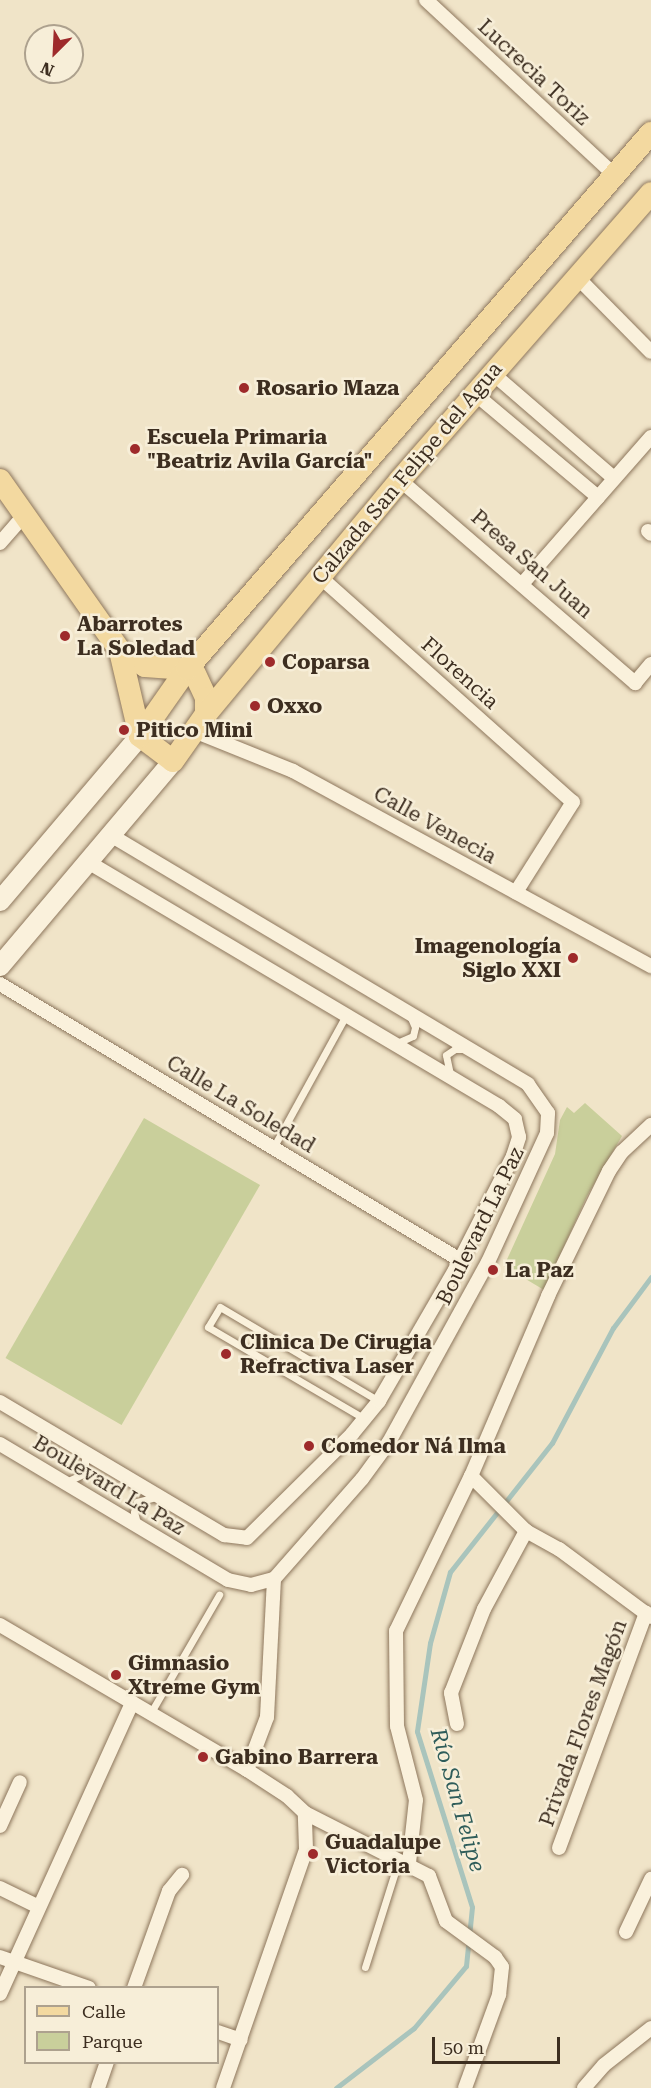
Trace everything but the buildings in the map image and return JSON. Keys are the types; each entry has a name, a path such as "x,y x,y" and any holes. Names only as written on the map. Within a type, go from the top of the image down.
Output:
{"main road":[{"name":"Calzada San Felipe del Agua","path":"140,736 187,669 651,133"},
{"name":"Calzada San Felipe del Agua","path":"173,761 200,723 319,576 491,372 651,193"},
{"path":"0,480 120,651 140,736 173,761"},
{"path":"120,651 145,666 187,669 195,674 202,687 200,723"}],"street":[{"name":"Lucrecia Toriz","path":"426,0 614,175"},
{"path":"577,277 651,352"},
{"path":"491,372 614,478"},
{"path":"474,393 598,497"},
{"path":"523,583 651,437"},
{"name":"Presa San Juan","path":"400,480 523,583 634,683 651,664"},
{"path":"0,543 25,514"},
{"name":"Florencia","path":"319,576 573,802 516,892"},
{"name":"Calle Venecia","path":"200,723 294,771 651,966"},
{"path":"0,901 140,736"},
{"path":"0,966 173,761"},
{"name":"Boulevard La Paz","path":"0,1444 228,1580 250,1585 274,1579 362,1479 389,1442 488,1262 542,1146 549,1122 540,1097 528,1084 111,835"},
{"name":"Boulevard La Paz","path":"0,1402 224,1535 247,1538 365,1419 379,1401 460,1260 519,1137 515,1119 508,1112 88,862"},
{"name":"Calle La Soledad","path":"0,984 460,1260"},
{"path":"404,1861 416,1800 398,1736 394,1639 403,1613 471,1476 548,1296 609,1171 622,1152 651,1125"},
{"path":"471,1476 522,1527 560,1549 648,1615"},
{"path":"457,1724 452,1693 484,1609 522,1527"},
{"path":"248,1770 267,1717 274,1579"},
{"name":"Privada Flores Magón","path":"559,1848 648,1615"},
{"path":"0,1624 248,1770 287,1796 305,1813 429,1875 444,1917 454,1929 488,1952 502,1967 502,1984 465,2088"},
{"path":"0,1994 7,1959 39,1907 132,1703"},
{"path":"0,1826 20,1782"},
{"path":"223,2088 306,1849 305,1813"},
{"path":"135,1986 169,1891 183,1875"},
{"path":"626,1932 651,1881"},
{"path":"0,1888 39,1907"},
{"path":"7,1959 83,1986"},
{"path":"584,2088 604,2066 651,2028"},
{"path":"219,2032 241,2040"},
{"path":"98,2088 107,2064"}],"lane":[{"path":"391,1042 407,1042 413,1036 415,1027 407,1011"},
{"path":"273,1148 346,1015"},
{"path":"454,1079 447,1067 447,1055 454,1049 473,1050"},
{"path":"365,1419 208,1327 220,1307 379,1401"},
{"path":"66,1482 85,1473 84,1452"},
{"path":"140,1527 134,1512 137,1502 159,1497"},
{"path":"150,1714 219,1595"},
{"path":"365,1967 404,1861"}],"green space":[{"path":"585,1103 622,1136 587,1196 544,1290 504,1266 555,1154 560,1120 567,1107 574,1113"},
{"path":"144,1118 260,1185 122,1425 6,1358"}],"waterway":[{"name":"Río San Felipe","path":"336,2088 414,2028 466,1966 472,1907 417,1731 430,1643 450,1572 552,1443 613,1328 651,1277"}],"place":[{"name":"Rosario Maza","path":"244,388"},
{"name":"Escuela Primaria \"Beatriz Avila García\"","path":"135,449"},
{"name":"Abarrotes La Soledad","path":"65,636"},
{"name":"Coparsa","path":"270,662"},
{"name":"Oxxo","path":"255,706"},
{"name":"Pitico Mini","path":"124,730"},
{"name":"Imagenología Siglo XXI","path":"573,958"},
{"name":"La Paz","path":"493,1270"},
{"name":"Clinica De Cirugia Refractiva Laser","path":"226,1354"},
{"name":"Comedor Ná Ilma","path":"309,1446"},
{"name":"Gimnasio Xtreme Gym","path":"116,1675"},
{"name":"Gabino Barrera","path":"203,1757"},
{"name":"Guadalupe Victoria","path":"313,1854"}]}
